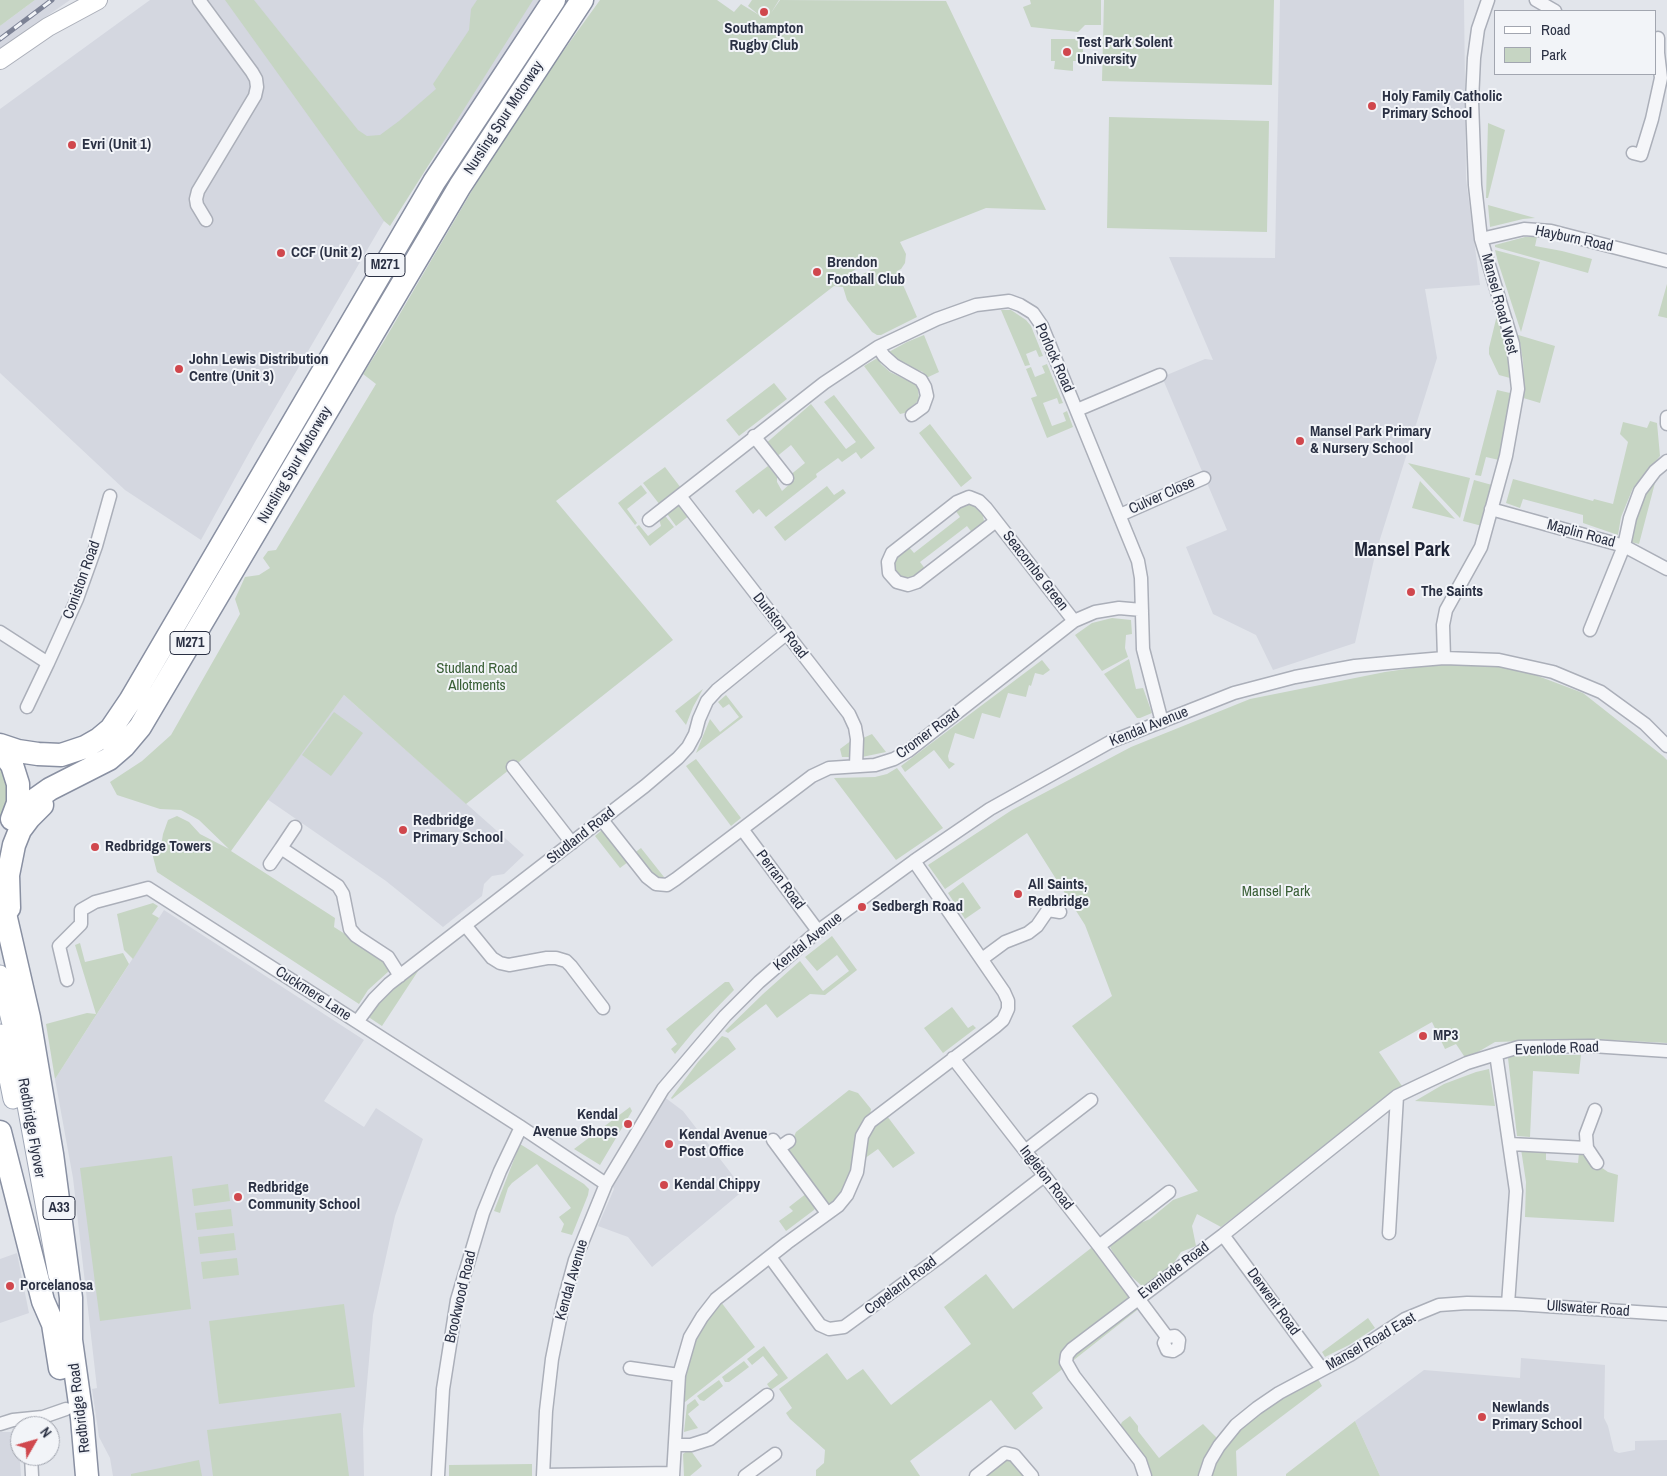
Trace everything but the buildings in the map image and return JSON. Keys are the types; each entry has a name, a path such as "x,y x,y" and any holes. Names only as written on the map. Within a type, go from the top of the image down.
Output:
{"highway":[{"name":"Nursling Spur Motorway","path":"0,747 38,754 61,755 85,747 111,729 130,701 434,182 554,0"},
{"name":"Nursling Spur Motorway","path":"16,813 50,789 109,759 130,739 145,720 460,186 582,0"},
{"path":"0,747 12,765 19,794 16,813 0,840"},
{"name":"M271","path":"10,936 8,875 14,845 20,830 43,804 88,777 109,759"},
{"name":"A33","path":"0,892 29,1018 52,1154 71,1298 71,1340"},
{"name":"A33","path":"0,1132 42,1301 53,1324"},
{"name":"Redbridge Road","path":"53,1324 66,1409 72,1476"},
{"name":"Redbridge Road","path":"71,1340 82,1418 87,1476"}],"main road":[{"name":"Redbridge Flyover","path":"0,975 13,1028 71,1340"},
{"name":"Redbridge Flyover","path":"0,1034 35,1214 53,1324"}],"street":[{"path":"0,60 48,27 98,0"},
{"path":"199,0 252,72 256,79 257,87 255,96 198,191 197,205 206,220"},
{"name":"Mansel Road West","path":"1444,658 1443,625 1446,610 1481,547 1506,456 1518,389 1513,344 1481,239 1475,185 1472,101 1474,58 1478,29 1488,0"},
{"path":"1536,0 1553,10"},
{"path":"1633,153 1641,155 1662,78 1658,53 1660,38"},
{"name":"Hayburn Road","path":"1481,239 1524,228 1551,231 1667,261"},
{"name":"Porlock Road","path":"649,520 824,383 878,347 937,319 976,305 1009,301 1020,305 1033,313 1042,326 1138,561 1141,578 1143,649 1162,722"},
{"path":"878,347 894,365 921,380 926,387 926,412 912,415"},
{"path":"1077,410 1160,375"},
{"path":"1667,417 1667,424"},
{"path":"754,436 787,471"},
{"path":"1590,630 1624,546 1630,518 1640,491 1655,471 1667,461"},
{"name":"Culver Close","path":"1120,515 1204,478"},
{"name":"Coniston Road","path":"27,707 77,599 96,546 110,496"},
{"name":"Durlston Road","path":"680,496 849,714 855,727 857,739 856,765"},
{"name":"Seacombe Green","path":"996,522 917,582 908,585 897,582 889,573 888,562 892,553 957,502 969,497 979,501 986,508 1074,621"},
{"name":"Maplin Road","path":"1491,509 1624,546 1667,569"},
{"name":"Cromer Road","path":"602,820 647,878 656,884 670,884 812,776 829,768 875,765 894,759 908,751 1074,621 1095,612 1142,610"},
{"path":"0,632 48,663"},
{"name":"Studland Road","path":"357,1022 374,999 400,976 602,820 678,758 688,747 695,734 707,701 712,695 786,634"},
{"name":"Kendal Avenue","path":"543,1475 546,1402 552,1358 563,1304 575,1260 606,1184 663,1089 725,1016 759,982 818,931 914,861 990,809 1110,742 1234,693 1295,677 1355,666 1444,658 1500,660 1553,672 1601,692 1644,724 1667,746"},
{"path":"513,767 572,843"},
{"path":"270,864 295,827"},
{"name":"Perran Road","path":"742,829 818,931"},
{"path":"281,848 338,886 343,894 350,929 356,936 388,957 400,976"},
{"path":"543,1475 672,1474 679,1375 690,1337 702,1317 716,1299 838,1206 853,1184 857,1172 862,1136 870,1122 1002,1020 1008,1009 1008,1001 1004,992 914,861"},
{"name":"Cuckmere Lane","path":"68,980 59,946 81,924 81,910 95,902 148,888 606,1184"},
{"path":"982,959 1005,942 1028,933 1037,926 1050,908"},
{"path":"465,925 492,958 500,963 509,964 548,958 566,961 603,1008"},
{"name":"Evenlode Road","path":"1145,1476 1140,1461 1074,1376 1066,1362 1067,1355 1072,1349 1223,1235 1397,1096 1446,1072 1519,1047 1592,1046 1667,1051"},
{"path":"1496,1054 1516,1191 1508,1304"},
{"name":"Ingleton Road","path":"953,1058 1167,1337"},
{"path":"1389,1232 1397,1096"},
{"path":"1025,1151 1091,1100"},
{"path":"1595,1110 1586,1134 1587,1148 1597,1163"},
{"name":"Brookwood Road","path":"438,1476 443,1389 457,1300 483,1213 520,1127"},
{"path":"780,1143 828,1213"},
{"path":"1510,1144 1587,1148"},
{"name":"Copeland Road","path":"770,1257 820,1325 829,1329 844,1327 930,1264 1044,1176"},
{"path":"1099,1246 1169,1192"},
{"name":"Derwent Road","path":"1223,1235 1322,1370"},
{"name":"Mansel Road East","path":"1205,1476 1210,1461 1219,1446 1236,1425 1257,1408 1279,1393 1350,1355 1405,1319 1439,1306 1467,1303 1508,1304"},
{"name":"Ullswater Road","path":"1508,1304 1667,1314"},
{"path":"630,1368 679,1375"},
{"path":"675,1445 691,1446 710,1439 767,1395"},
{"path":"48,1416 66,1409"},
{"path":"745,1476 775,1454"},
{"path":"976,1476 1005,1454 1014,1455 1032,1476"}],"shaded area":[{"path":"35,0 70,0 0,49 0,26"},
{"path":"150,0 544,0 521,37 384,221 255,442 201,540 125,490 0,373 0,109"},
{"name":"Mansel Park Primary & Nursery School","path":"1280,0 1464,0 1466,179 1480,285 1425,289 1437,358 1375,555 1355,643 1273,670 1256,635 1213,614 1186,547 1227,530 1162,377 1205,359 1213,360 1169,257 1275,258"},
{"name":"Redbridge Primary School","path":"344,695 524,855 504,874 492,876 484,884 482,896 443,927 386,881 267,799"},
{"name":"Redbridge Community School","path":"164,910 364,1040 324,1101 364,1127 376,1108 423,1139 395,1216 373,1315 363,1429 364,1476 113,1476 110,1458 99,1437 92,1389 97,1388 73,1178 55,1079"},
{"path":"663,1096 683,1111 744,1190 652,1267 628,1237 598,1226 614,1189 612,1185"},
{"name":"Porcelanosa","path":"17,1253 29,1313 0,1323 0,1259"},
{"name":"Newlands Primary School","path":"1521,1358 1605,1365 1604,1418 1608,1426 1614,1451 1619,1453 1635,1450 1635,1441 1667,1440 1667,1476 1380,1476 1355,1421 1424,1370 1520,1378"},
{"path":"0,1432 10,1432 10,1466 20,1466 21,1476 0,1476"}],"green space":[{"path":"0,0 35,0 0,26"},
{"path":"225,0 254,0 358,130 367,136 380,135 436,89 433,84 469,30 471,9 477,0 533,0 390,226 384,221"},
{"name":"Studland Road Allotments","path":"600,0 717,0 734,12 741,4 759,15 748,6 752,0 779,0 771,13 780,0 946,1 1046,210 986,208 900,242 906,254 905,263 897,271 917,317 881,335 877,335 872,332 847,300 843,287 834,286 556,501 673,640 466,804 344,695 231,851 335,918 334,927 389,962 391,967 389,971 368,990 359,1004 157,872 151,849 161,846 168,820 177,816 189,822 200,834 229,849 199,820 181,810 160,809 117,795 110,782 142,761 171,735 240,614 235,599 245,577 259,575 270,568 263,558 268,551 276,550 376,384 363,374 491,158 528,100","holes":["872,256 873,269 855,278 848,275"]},
{"path":"1030,0 1101,0 1101,25 1085,25 1078,32 1031,27 1023,7 1031,4"},
{"path":"1104,0 1274,0 1272,85 1102,81"},
{"name":"Test Park Solent University","path":"1051,39 1083,39 1083,61 1073,61 1073,71 1054,69 1055,61 1051,61"},
{"path":"1109,117 1269,121 1267,232 1107,228"},
{"path":"1488,123 1505,130 1488,198 1486,198"},
{"path":"1488,205 1535,218 1490,227"},
{"path":"1525,237 1537,237 1535,246 1592,259 1588,273 1495,247 1495,245"},
{"path":"1495,250 1540,262 1521,332 1498,262"},
{"path":"1667,284 1667,318 1658,316"},
{"path":"1001,310 1011,310 1026,320 1031,326 1043,356 1039,357 1036,350 1026,354 1030,365 1025,366"},
{"path":"1498,311 1507,344 1510,378 1499,375 1489,354"},
{"path":"1515,334 1555,346 1540,403 1520,397 1520,391 1524,388 1523,362 1520,343"},
{"path":"924,335 939,372 924,379 923,372 907,366 887,353"},
{"path":"879,357 881,364 890,372 915,384 918,388 919,399 907,410 909,412 900,414 864,366"},
{"path":"1047,364 1063,403 1059,404 1057,398 1043,403 1052,426 1066,421 1063,413 1067,411 1073,427 1047,438 1031,398 1037,396 1026,369 1031,367 1035,377 1045,373 1042,366"},
{"path":"774,383 787,399 739,436 726,420"},
{"path":"1497,390 1510,393 1507,424 1499,460 1486,457 1481,476 1475,475"},
{"path":"834,395 875,448 861,459 856,452 842,462 838,458 816,474 817,477 766,517 759,509 753,514 735,491 768,466 777,477 777,482 782,491 793,481 789,476 805,463 791,445 775,458 764,445 811,404 846,449 856,442 824,402"},
{"path":"1650,421 1657,423 1660,456 1633,488 1621,517 1618,535 1583,523 1583,515 1523,499 1520,508 1506,503 1513,479 1593,501 1594,499 1613,504 1628,442 1620,434 1623,422 1647,428"},
{"path":"930,424 972,478 961,487 919,433"},
{"path":"1408,463 1470,478 1460,518"},
{"path":"665,467 681,488 660,505 643,483"},
{"path":"1656,479 1639,544 1631,542 1635,516 1640,501"},
{"path":"1474,480 1492,485 1482,526 1463,521"},
{"path":"1420,481 1455,519 1412,508"},
{"path":"641,485 647,493 627,509 637,523 635,525 618,503"},
{"path":"827,486 834,495 843,489 846,493 785,541 774,527"},
{"path":"677,503 690,515 676,526 665,511"},
{"path":"971,503 982,511 984,521 981,527 973,534 967,526 920,562 926,570 910,580 898,576 893,569 893,561 908,546 914,553 960,517 955,510 964,504"},
{"path":"663,513 674,527 650,546 636,527 639,525 648,536 661,526 659,519"},
{"path":"1112,618 1131,620 1132,634 1126,635 1125,648 1128,657 1102,671 1075,635 1092,623"},
{"path":"1129,659 1136,689 1143,688 1152,713 1140,718 1137,718 1104,674"},
{"path":"1042,660 1050,670 1043,675 1035,673 1026,697 1008,693 1000,718 982,713 974,739 955,733 948,756 949,761 955,764 949,769 934,750 905,772 901,766"},
{"name":"Mansel Park","path":"1506,664 1583,693 1667,760 1667,1043 1593,1039 1495,1042 1466,1059 1456,1044 1445,1049 1432,1022 1379,1052 1404,1089 1389,1096 1221,1227 1197,1214 1192,1226 1196,1246 1181,1252 1168,1272 1143,1287 1121,1267 1110,1247 1128,1228 1150,1219 1173,1200 1198,1191 1072,1026 1112,996 1085,925 1027,833 945,889 928,865 1012,810 1131,747 1250,699 1385,672 1434,665"},
{"path":"703,689 693,707 686,725 675,711"},
{"path":"726,695 743,717 696,753 710,719 720,732 739,717 729,704 723,708 718,702"},
{"path":"334,712 363,733 331,776 302,755"},
{"path":"872,734 886,752 862,757 861,739"},
{"path":"852,740 852,757 842,757 840,749"},
{"path":"696,759 741,818 731,826 686,766"},
{"path":"0,765 7,783 7,806 0,823"},
{"path":"897,768 943,828 896,860 834,778 875,777 887,774"},
{"path":"602,830 628,862 620,868 595,836"},
{"path":"641,848 664,877 658,881 633,854"},
{"path":"963,882 981,908 965,919 948,893"},
{"path":"153,903 158,906 152,914 159,918 133,959 124,950 117,914"},
{"path":"832,936 857,970 825,995 810,994 777,1018 766,1004 728,1033 725,1031 800,961 823,991 849,971 837,955 817,971 805,957"},
{"path":"80,943 85,962 123,953 129,964 55,1079 46,1024 87,1013 96,1014 75,945"},
{"path":"420,968 382,1026 367,1016 385,992"},
{"path":"725,982 729,982 734,990 694,1031 675,1054 671,1049 677,1044 666,1029"},
{"path":"952,1007 968,1028 973,1025 976,1028 943,1053 924,1028"},
{"path":"722,1036 728,1038 736,1049 672,1099 698,1062"},
{"path":"1510,1055 1581,1055 1579,1074 1533,1071 1530,1137 1517,1136 1508,1058"},
{"path":"1489,1069 1495,1106 1415,1101 1444,1084"},
{"path":"849,1090 858,1093 871,1109 870,1116 851,1179 836,1200 826,1205 789,1155 788,1150 796,1132"},
{"path":"630,1107 632,1111 600,1165 574,1149"},
{"path":"887,1116 915,1153 893,1168 878,1149 861,1161 866,1137 876,1124"},
{"path":"520,1144 589,1189 572,1235 561,1232 564,1224 559,1217 571,1208 537,1164 508,1188 500,1213 494,1211"},
{"path":"1521,1149 1546,1151 1546,1160 1578,1163 1579,1153 1608,1172 1618,1175 1614,1222 1525,1217 1526,1182"},
{"path":"172,1156 191,1309 100,1321 80,1168"},
{"path":"228,1184 230,1201 194,1206 192,1189"},
{"path":"807,1193 816,1207 786,1231 779,1221 793,1211 789,1207"},
{"path":"231,1209 233,1226 197,1230 195,1213"},
{"path":"234,1233 236,1250 200,1254 198,1237"},
{"path":"1095,1245 1141,1307 1032,1393 1043,1408 1015,1430 991,1400 910,1461 920,1476 816,1476 816,1470 824,1463 825,1450 790,1419 786,1413 792,1408 779,1389 827,1353 847,1380 863,1369 891,1405 971,1344 944,1307 973,1284 986,1274 1013,1309"},
{"path":"237,1258 239,1275 203,1279 201,1262"},
{"path":"721,1302 755,1347 685,1402 680,1401 689,1353 704,1321"},
{"path":"344,1304 355,1387 219,1404 209,1321"},
{"path":"1368,1318 1375,1328 1349,1345 1325,1357 1322,1352"},
{"path":"764,1346 788,1378 771,1390 767,1384 778,1375 763,1356 752,1365 747,1359"},
{"path":"744,1361 749,1367 729,1382 725,1382 722,1377"},
{"path":"1318,1379 1322,1386 1236,1451 1237,1476 1210,1476 1221,1451 1232,1437 1253,1417 1271,1404"},
{"path":"719,1380 723,1386 704,1401 700,1400 697,1396"},
{"path":"695,1399 699,1405 688,1414 698,1428 684,1432 687,1405"},
{"path":"341,1413 349,1476 213,1476 207,1430"},
{"path":"1130,1416 1138,1426 1138,1431 1159,1458 1203,1424 1218,1439 1199,1476 1151,1476 1149,1466 1119,1428 1122,1422"},
{"path":"1355,1421 1380,1476 1286,1476 1286,1474"},
{"path":"691,1451 702,1466 690,1476 684,1476 683,1454"},
{"path":"1007,1459 1013,1459 1028,1476 985,1476"},
{"path":"199,1460 202,1476 131,1476 131,1474"},
{"path":"532,1464 532,1476 449,1476 449,1465"}],"railway":[{"path":"0,39 52,0"}],"place":[{"name":"Southampton Rugby Club","path":"764,12"},
{"name":"Test Park Solent University","path":"1067,52"},
{"name":"Holy Family Catholic Primary School","path":"1372,106"},
{"name":"Evri (Unit 1)","path":"72,145"},
{"name":"CCF (Unit 2)","path":"281,253"},
{"name":"Brendon Football Club","path":"817,272"},
{"name":"John Lewis Distribution Centre (Unit 3)","path":"179,369"},
{"name":"Mansel Park Primary & Nursery School","path":"1300,441"},
{"name":"The Saints","path":"1411,592"},
{"name":"Redbridge Primary School","path":"403,830"},
{"name":"Redbridge Towers","path":"95,847"},
{"name":"All Saints, Redbridge","path":"1018,894"},
{"name":"Sedbergh Road","path":"862,907"},
{"name":"MP3","path":"1423,1036"},
{"name":"Kendal Avenue Shops","path":"628,1124"},
{"name":"Kendal Avenue Post Office","path":"669,1144"},
{"name":"Kendal Chippy","path":"664,1185"},
{"name":"Redbridge Community School","path":"238,1197"},
{"name":"Porcelanosa","path":"10,1286"},
{"name":"Newlands Primary School","path":"1482,1417"}],"district":[{"name":"Mansel Park","path":"1402,551"}]}
